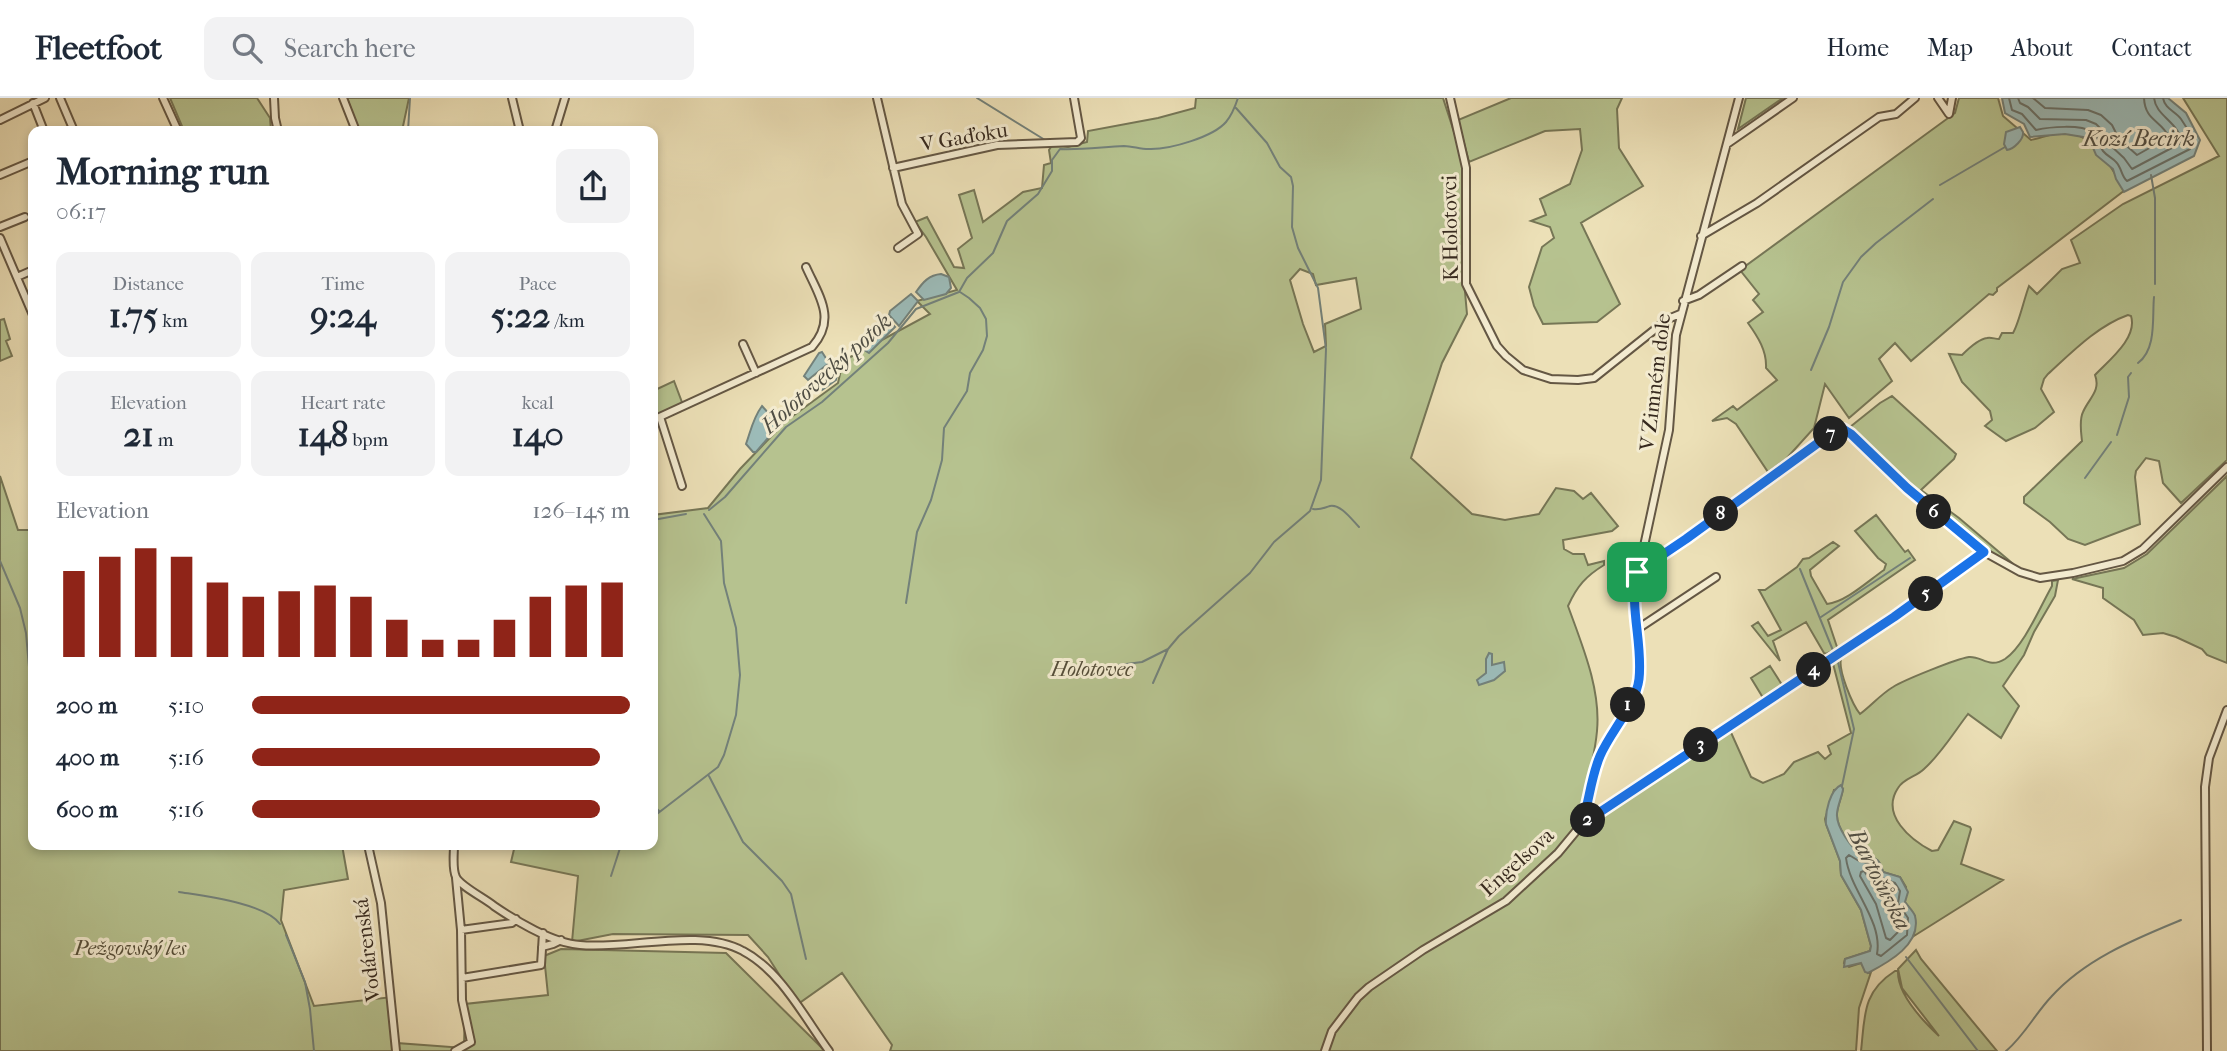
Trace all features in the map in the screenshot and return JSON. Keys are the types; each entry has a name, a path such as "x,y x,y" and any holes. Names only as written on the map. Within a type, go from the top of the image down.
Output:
{"street":[{"path":"0,120 45,98"},
{"path":"60,98 72,126"},
{"path":"163,98 176,126"},
{"path":"274,98 277,126"},
{"path":"343,98 354,126"},
{"path":"512,98 519,126"},
{"path":"557,126 565,98"},
{"path":"877,98 902,204 918,234 898,248"},
{"name":"V Gaďoku","path":"893,168 998,145 1077,142 1082,138 1073,98"},
{"name":"K Holotovci","path":"1450,98 1465,153 1466,284 1497,346 1506,356 1523,370 1551,379 1594,378 1668,319 1680,314"},
{"name":"V Zimném dole","path":"1637,572 1669,430 1680,314 1739,98"},
{"path":"1727,144 1793,98"},
{"path":"1701,236 1757,203 1879,117 1896,114 1915,98"},
{"path":"1938,98 1948,114 1952,98"},
{"path":"33,103 42,126"},
{"path":"0,175 28,163"},
{"path":"0,227 25,218"},
{"path":"0,238 28,303"},
{"name":"V Zimném dole","path":"1684,302 1742,266"},
{"path":"658,417 806,350 817,341 827,320 806,267"},
{"path":"17,277 28,272"},
{"path":"743,344 756,373"},
{"path":"658,423 682,486"},
{"path":"1637,572 1829,435 1843,429 1924,504 1984,552 2020,572 2040,578 2123,561 2143,549 2227,467"},
{"path":"1582,824 1894,617 1984,552"},
{"name":"Engelsova","path":"1325,1051 1332,1031 1369,987 1423,950 1506,901 1558,853 1582,824 1598,760 1639,681 1633,597 1637,572"},
{"path":"1636,630 1716,577"},
{"path":"2207,1051 2205,787 2209,758 2227,710"},
{"name":"Vodárenská","path":"369,850 381,904 396,1051"},
{"path":"454,850 461,930 462,1000 471,1042 455,1051"},
{"path":"456,877 516,919 543,933 579,946 699,941 720,943 742,950 763,964 829,1051"},
{"path":"461,930 512,923 516,919"},
{"path":"462,978 541,965 543,933"},
{"path":"542,947 561,940"}],"green space":[{"path":"170,98 257,98 270,118 271,126 182,126"},
{"path":"347,98 409,98 403,126 357,126"},
{"name":"Holotovec","path":"1196,98 1443,98 1465,166 1464,281 1467,314 1442,363 1411,458 1472,514 1505,520 1539,514 1556,488 1574,491 1583,499 1591,493 1618,526 1612,531 1563,540 1564,549 1573,554 1584,554 1588,565 1604,561 1604,565 1579,587 1568,606 1589,667 1597,715 1591,769 1578,831 1729,728 1751,777 1763,783 1784,774 1794,762 1818,752 1825,759 1831,754 1828,746 1851,733 1830,652 1824,653 1806,622 1773,641 1780,661 1752,626 1758,622 1768,636 1781,630 1759,590 1765,590 1797,567 1803,559 1833,542 1839,546 1810,570 1827,604 1849,595 1884,570 1886,564 1855,531 1876,515 1905,552 1908,550 1915,560 1828,620 1841,659 1846,687 1860,714 1893,687 1942,666 1969,657 1994,663 2005,659 2025,636 2052,586 2052,581 2058,580 2055,596 2024,655 2003,686 2019,706 2001,738 1968,714 1936,757 1921,772 1901,785 1893,798 1895,817 1900,826 1932,851 1938,850 1954,821 1970,827 1961,864 2003,880 1914,936 1915,916 1905,902 1906,887 1900,877 1883,872 1877,860 1860,853 1849,842 1839,826 1837,816 1843,789 1834,790 1825,819 1826,824 1840,861 1841,875 1861,910 1871,946 1870,951 1845,959 1844,963 1849,967 1861,963 1868,973 1871,972 1859,1008 1856,1051 890,1051 892,1045 842,973 798,1004 768,957 748,935 613,934 572,942 578,876 511,862 514,850 658,850 658,514 708,508 740,469 786,421 838,383 843,361 930,314 917,301 957,290 915,222 927,217 954,267 964,268 958,249 972,238 959,195 974,190 983,222 1023,192 1042,188 1044,165 1051,163 1049,150 1053,144 1068,147 1087,142 1088,131 1195,108","holes":["1300,269 1313,274 1316,285 1356,278 1361,309 1325,324 1326,346 1314,352 1290,280"]},
{"path":"1511,98 1622,98 1617,109 1619,148 1643,186 1581,223 1620,304 1597,322 1543,324 1529,287 1542,247 1554,238 1550,227 1531,221 1546,215 1540,199 1570,184 1582,150 1580,129 1545,131 1469,162 1458,120"},
{"path":"1746,98 1783,98 1738,129"},
{"path":"1959,98 1998,98 2003,116 2031,140 2063,133 2084,138 2100,152 2125,190 1997,288 1993,295 1989,294 1911,361 1895,343 1879,359 1892,381 1849,418 1825,384 1814,428 1786,459 1768,472 1736,424 1727,418 1712,421 1733,406 1737,410 1777,380 1766,368 1763,350 1748,323 1763,312 1753,300 1759,294 1740,270 1955,113"},
{"path":"2183,98 2227,98 2227,460 2181,503 2163,483 2159,461 2146,458 2136,471 2135,477 2140,524 2085,545 2068,539 2024,503 2024,497 2082,441 2081,419 2095,390 2095,375 2126,341 2132,324 2131,316 2117,320 2095,333 2048,374 2041,389 2054,412 2035,428 2006,441 1985,426 1992,420 1990,411 1962,382 1949,354 1962,355 1980,340 1999,339 2002,333 2013,333 2029,286 2037,294 2062,269 2080,263 2071,240 2123,204 2219,156"},
{"path":"4,319 10,339 6,341 12,356 0,361 0,320"},
{"path":"674,381 683,405 658,416 658,389"},
{"path":"1892,396 1956,454 1921,490 2012,563 2007,564 1994,556 1943,518 1850,427"},
{"name":"Pežgovský les","path":"0,476 18,530 28,530 28,850 343,850 348,879 284,890 281,920 314,1006 392,997 397,1043 464,1048 465,1004 548,995 544,956 561,949 726,953 825,1051 0,1051"},
{"path":"2227,476 2227,663 2176,637 2163,633 2143,635 2134,620 2103,598 2103,588 2072,579 2124,568 2147,554"},
{"path":"1770,666 1784,688 1765,701 1751,678"},
{"path":"1916,950 1997,1051 1861,1051 1865,1016 1871,996 1876,987 1895,971 1898,971 1902,989 1912,1007 1939,1036 1902,988 1898,969"}],"water":[{"name":"Kozí Becirk","path":"2002,98 2168,98 2186,113 2200,140 2194,156 2124,192 2113,169 2096,155 2089,138 2065,134 2030,137 2024,124 2005,113"},
{"path":"2020,127 2022,138 2007,150 2004,144 2006,132"},
{"path":"941,274 949,277 951,288 946,294 924,300 916,292 927,280"},
{"path":"911,294 918,301 899,326 889,315 890,311"},
{"path":"885,317 895,327 869,353 861,348 864,338 873,326"},
{"path":"822,352 829,363 808,380 804,376"},
{"path":"831,367 837,376 836,380 822,390 812,381"},
{"path":"762,406 779,425 756,452 753,452 746,444"},
{"path":"1489,653 1492,654 1492,665 1504,662 1505,671 1494,680 1479,685 1477,680 1486,673"},
{"path":"1841,785 1843,789 1837,813 1842,831 1856,850 1877,860 1883,872 1900,877 1908,892 1905,902 1915,916 1914,935 1909,943 1894,958 1868,973 1861,963 1844,967 1845,959 1870,951 1871,946 1861,910 1841,875 1840,861 1826,824 1829,802"}],"waterway":[{"path":"408,126 410,98"},
{"path":"977,98 1045,140"},
{"name":"Holotovecký potok","path":"709,510 725,497 786,427 822,402 888,343 916,309 959,292 967,278 993,253 1007,221 1038,194 1052,171 1052,160 1060,149 1124,146 1148,149 1180,144 1212,133 1220,127 1230,117 1238,98"},
{"path":"1153,683 1168,649 1179,636 1250,573 1274,542 1310,511 1321,480 1326,349 1318,288 1298,248 1292,227 1291,177 1280,167 1267,143 1236,108"},
{"path":"1940,185 2005,147"},
{"path":"2151,175 2155,198 2155,284"},
{"path":"1811,370 1829,327 1843,282 1861,257 1876,243 1933,199"},
{"path":"906,603 917,532 931,500 942,460 944,428 967,391 970,373 983,350 987,336 986,319 980,308 960,292"},
{"path":"2138,363 2144,357 2151,341 2154,297"},
{"path":"2117,435 2129,397 2128,377 2131,373"},
{"path":"2085,478 2111,442"},
{"path":"1313,509 1338,507 1359,527"},
{"path":"658,519 686,514"},
{"name":"Holotovecký potok","path":"658,813 718,767 736,715 740,675 736,628 724,583 721,541 704,514"},
{"path":"1821,617 1910,558"},
{"path":"0,561 20,608 28,656"},
{"name":"Bartošůvka","path":"1800,569 1834,653"},
{"path":"1103,667 1142,662 1168,649"},
{"name":"Bartošůvka","path":"1837,658 1854,729 1842,786"},
{"path":"709,776 743,842 782,881 791,894 806,959"},
{"name":"Holotovecký potok","path":"611,876 619,850"},
{"path":"179,892 248,906 272,917 280,924"},
{"path":"2006,1051 2051,997 2079,972 2112,951 2181,920"},
{"path":"286,935 305,982 314,1051"},
{"name":"Bartošůvka","path":"1906,957 1978,1051"}],"route":[{"path":"1843,429 1957,532 1984,552 1894,617 1582,824 1598,760 1639,681 1633,597 1637,572 1829,435 1843,429"}]}
